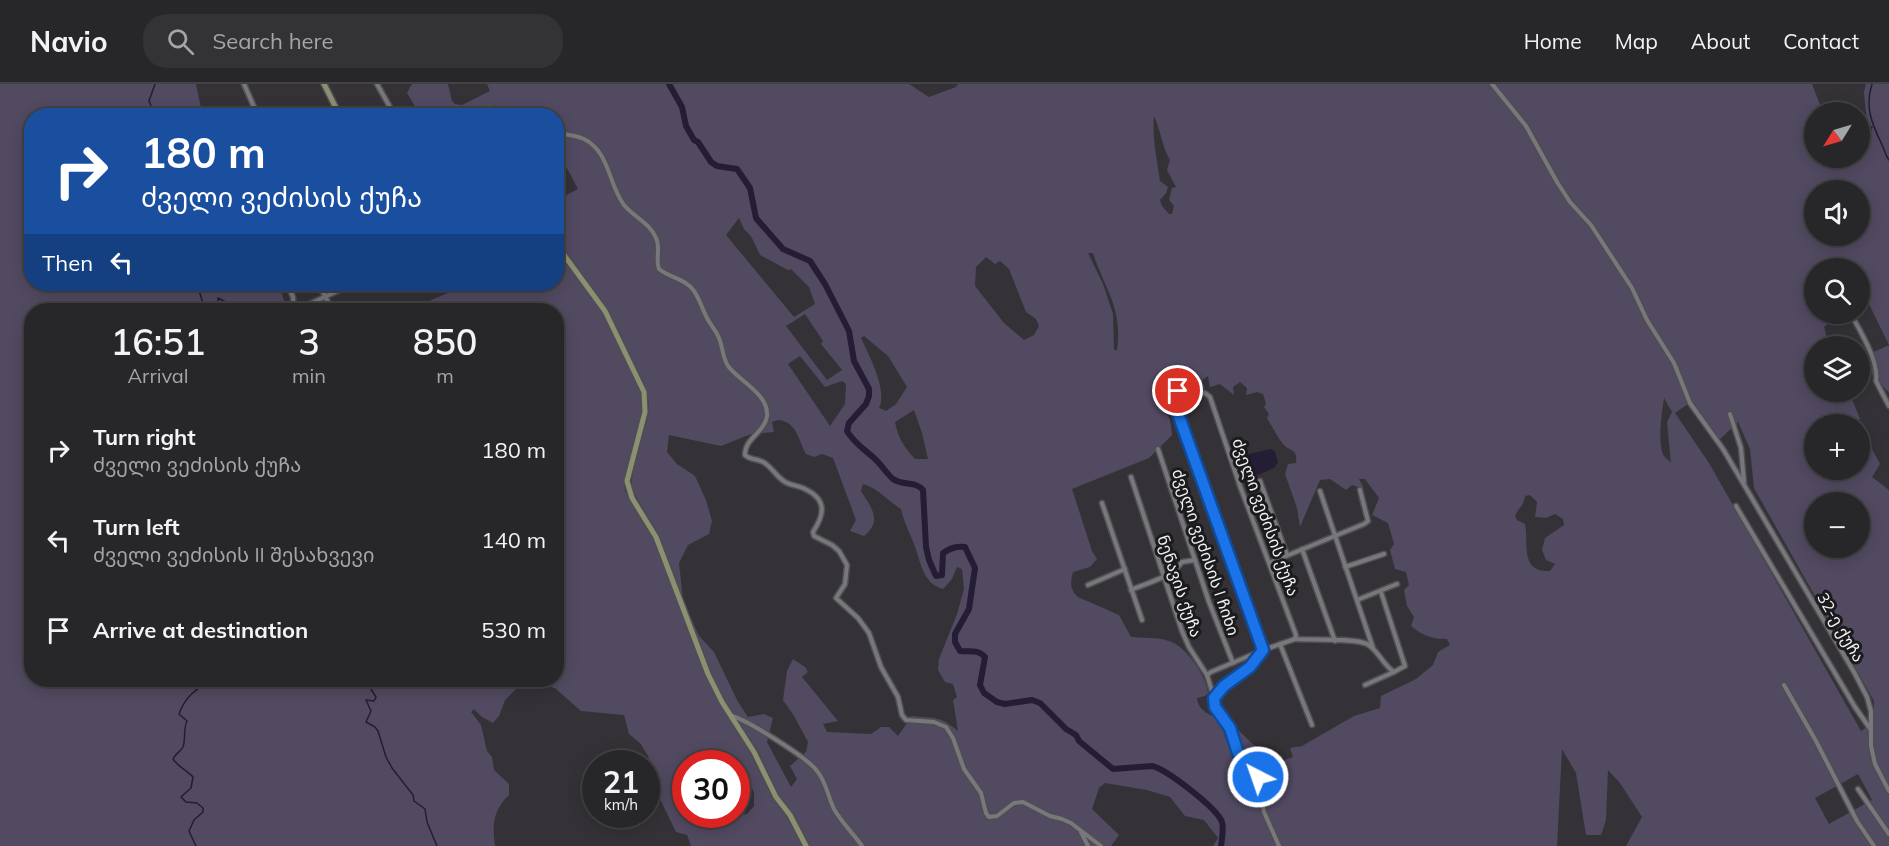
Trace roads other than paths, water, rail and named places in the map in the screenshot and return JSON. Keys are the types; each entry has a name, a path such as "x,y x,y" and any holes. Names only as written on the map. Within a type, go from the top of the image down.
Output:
{"street":[{"path":"244,84 254,108"},
{"path":"324,84 336,108"},
{"path":"377,84 390,108"},
{"name":"32-ე ქუჩა","path":"1492,84 1526,126 1570,202 1591,225 1632,288 1647,320 1674,363 1690,403 1723,449 1867,697 1871,711 1870,746 1875,764 1889,790"},
{"path":"479,108 490,106 495,108"},
{"path":"564,134 585,140 598,151 604,160 617,195 655,235 660,246 657,259 659,270 694,290 719,337 728,366 758,395 764,405 767,414 764,425 749,442 744,450 745,455 766,463 787,483 810,492 821,505 823,511 813,532 814,536 832,544 847,565 848,575 836,598 858,618 869,633 878,660 898,698 902,715 906,720 934,722 946,727 953,738 964,769 981,793 989,817 997,816 1014,803 1023,802 1050,816 1062,819 1101,846"},
{"path":"564,255 605,311 644,392 645,412 629,469 629,490 656,537 708,674 806,846"},
{"path":"322,291 328,303"},
{"path":"312,303 337,291"},
{"path":"1856,324 1872,357 1876,381 1889,406"},
{"name":"ძველი ვეძისის ქუჩა","path":"1261,651 1176,408 1178,391 1205,393 1210,397 1294,629 1295,639"},
{"path":"1730,414 1741,448 1745,486"},
{"name":"ძველი ვეძისის I ჩიხი","path":"1158,449 1233,663"},
{"name":"ნენავის ქუჩა","path":"1131,477 1162,576 1189,647 1207,675 1214,698"},
{"path":"1260,481 1287,555"},
{"path":"1269,562 1368,521 1360,490"},
{"path":"1320,491 1374,649"},
{"path":"1102,503 1142,620"},
{"path":"1736,506 1855,707 1871,730"},
{"path":"1302,549 1335,641"},
{"path":"1345,567 1384,554"},
{"path":"1131,590 1162,576 1180,566 1182,562 1195,560"},
{"path":"1088,585 1125,569"},
{"path":"1357,600 1397,584"},
{"path":"1365,686 1405,666 1381,592"},
{"path":"1207,675 1295,639 1366,643 1394,672"},
{"path":"1280,644 1312,725"},
{"path":"1261,651 1250,667 1224,686 1214,698 1215,707 1230,728 1238,753 1258,777 1264,812 1280,846"},
{"path":"1784,684 1857,821 1874,846"},
{"path":"732,716 767,734 812,765 819,772 834,808 862,846"},
{"path":"1858,789 1889,834"},
{"path":"1081,832 1088,846"}],"waterway":[{"path":"152,108 149,101 155,84"},
{"path":"669,84 682,107 686,126 711,162 717,166 737,169 750,188 756,218 783,249 810,261 825,284 849,331 854,361 869,389 866,404 849,423 847,431 893,479 917,485 923,490 926,547 936,576 942,575 943,553 954,548 965,547 975,568 969,609 955,634 955,642 960,651 977,652 985,657 980,685 984,693 997,702 1005,704 1032,700 1040,703 1066,729 1076,735 1079,741 1113,769 1152,766 1168,774 1201,799 1218,816 1223,825 1221,846"},
{"path":"1872,84 1869,109 1876,132 1889,160"},
{"path":"199,291 203,303"},
{"path":"218,303 218,298 228,303"},
{"path":"196,846 189,831 194,820 203,812 203,808 197,803 186,802 181,797 191,788 193,777 173,759 184,744 187,721 179,714 181,708 201,687"},
{"path":"370,687 376,697 374,701 366,700 371,711 366,722 378,731 392,768 413,795 414,801 425,809 427,822 437,846"}]}
